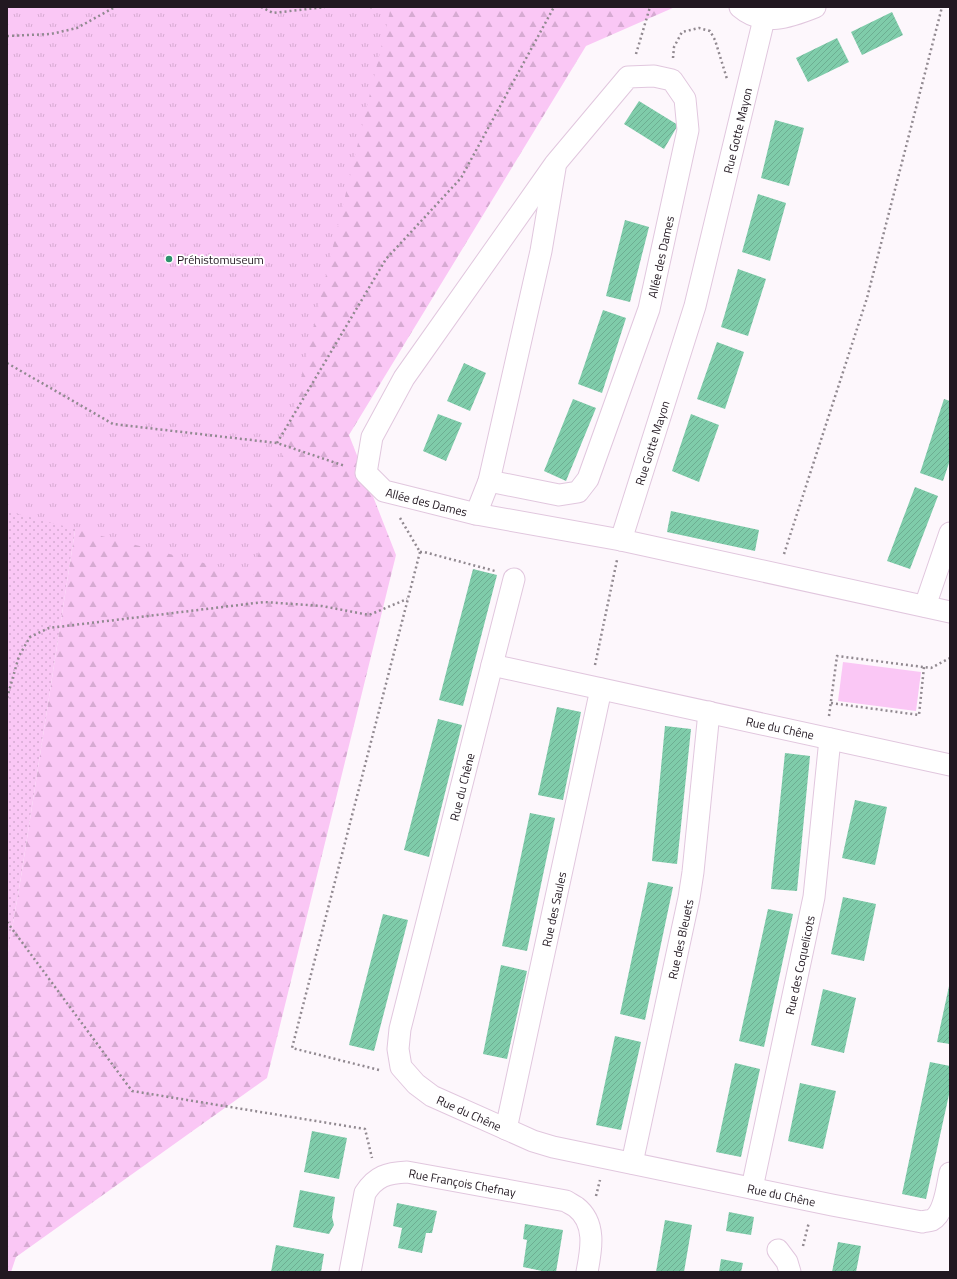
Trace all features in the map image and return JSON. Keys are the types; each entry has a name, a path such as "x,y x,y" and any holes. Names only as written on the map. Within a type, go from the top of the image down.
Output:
{"street":[{"path":"740,7 743,10 764,19 792,16 815,7"},
{"name":"Rue Gotte Mayon","path":"622,540 695,306 764,19"},
{"path":"366,473 372,437 404,378 555,164 628,77 654,76 672,80"},
{"name":"Allée des Dames","path":"489,481 558,495 578,492 588,479 649,309 688,130 685,99 672,80"},
{"name":"Allée des Dames","path":"476,514 489,481 541,251 555,164"},
{"name":"Allée des Dames","path":"366,473 384,491 476,514 622,540"},
{"path":"925,606 950,533"},
{"path":"622,540 950,612"},
{"name":"Rue du Chêne","path":"507,575 492,665 400,1029 398,1049 401,1067 416,1084 432,1096 534,1141 604,1158 911,1221 922,1222 932,1220 939,1214 943,1205 950,1173"},
{"name":"Rue du Chêne","path":"492,665 950,764"},
{"name":"Rue des Saules","path":"506,1129 601,689"},
{"name":"Rue des Bleuets","path":"632,1163 689,898 693,872 708,712"},
{"name":"Rue des Coquelicots","path":"752,1188 813,903 828,738"},
{"name":"Rue François Chefnay","path":"378,1178 394,1173 407,1172 566,1201 577,1208 585,1217"},
{"path":"350,1272 365,1193 371,1184 378,1178"},
{"path":"585,1217 591,1233 591,1248 587,1272"},
{"path":"778,1250 787,1262 790,1272"}],"path":[{"path":"7,36 51,34 77,28 115,7"},
{"path":"261,7 273,13 325,7"},
{"path":"277,442 386,259 461,178 554,7"},
{"path":"628,77 650,7"},
{"path":"777,574 867,298 942,7"},
{"path":"672,80 674,47 682,32 699,28 710,31 715,40 730,90 744,102"},
{"path":"7,364 113,424 277,442 366,473"},
{"path":"384,491 420,552 292,1048 378,1070 401,1067"},
{"path":"420,552 507,575"},
{"path":"596,658 613,576"},
{"path":"7,698 19,656 30,637 49,628 264,602 322,606 369,615 407,599"},
{"path":"828,738 837,656 931,668 950,658"},
{"path":"831,703 918,715 924,667"},
{"path":"7,922 132,1091 365,1129 378,1178"},
{"path":"585,1217 593,1211 604,1158"},
{"path":"802,1247 808,1228 813,1201"}],"green space":[{"name":"Préhistomuseum","path":"7,7 391,7 253,576 7,511"},
{"path":"354,7 675,7 586,46 349,435 396,555 267,1078 16,1257 11,1272 7,1272 7,958 106,332"},
{"path":"7,176 106,332 7,958"},
{"path":"843,662 921,672 916,711 838,701"}],"building":[{"path":"892,12 903,35 862,55 851,32"},
{"path":"837,38 849,62 808,82 796,58"},
{"path":"639,101 678,125 664,149 624,124"},
{"path":"775,120 804,128 789,186 761,178"},
{"path":"758,194 786,203 770,261 742,252"},
{"path":"625,220 649,227 630,302 606,296"},
{"path":"738,269 766,279 748,336 721,327"},
{"path":"603,310 626,318 602,393 578,384"},
{"path":"717,342 744,352 725,409 697,399"},
{"path":"464,363 486,373 470,411 447,401"},
{"path":"573,399 596,408 566,481 544,471"},
{"path":"944,399 950,401 950,460 943,481 920,473"},
{"path":"438,414 462,423 446,461 423,451"},
{"path":"691,414 719,425 699,482 672,471"},
{"path":"915,487 938,496 910,569 887,561"},
{"path":"671,511 759,530 755,551 667,532"},
{"path":"473,569 497,575 463,706 439,700"},
{"path":"557,707 581,712 563,800 538,795"},
{"path":"438,719 462,725 429,857 404,850"},
{"path":"665,726 691,729 677,864 652,861"},
{"path":"785,753 810,756 797,891 771,889"},
{"path":"855,800 887,807 875,865 842,858"},
{"path":"530,813 555,818 527,951 502,946"},
{"path":"648,882 673,887 645,1020 620,1014"},
{"path":"843,897 876,904 864,961 831,954"},
{"path":"768,909 793,914 764,1047 739,1041"},
{"path":"383,914 408,920 374,1051 349,1045"},
{"path":"501,965 527,971 507,1059 483,1054"},
{"path":"950,986 950,1044 937,1042"},
{"path":"823,989 856,998 844,1053 811,1045"},
{"path":"615,1036 641,1042 621,1130 596,1125"},
{"path":"930,1062 950,1066 950,1090 926,1199 902,1194"},
{"path":"735,1063 760,1069 741,1157 716,1152"},
{"path":"800,1083 836,1091 823,1149 788,1141"},
{"path":"312,1131 347,1138 339,1179 304,1172"},
{"path":"300,1190 335,1197 332,1217 334,1225 329,1234 293,1227"},
{"path":"397,1203 437,1211 432,1233 426,1233 422,1253 398,1248 402,1228 393,1226"},
{"path":"729,1212 754,1217 751,1235 726,1231"},
{"path":"665,1220 692,1225 684,1272 656,1272"},
{"path":"525,1224 563,1230 556,1272 547,1272 523,1267 527,1240 523,1239"},
{"path":"838,1242 861,1246 856,1272 832,1272"},
{"path":"276,1245 324,1254 321,1272 271,1272"},
{"path":"721,1259 743,1263 741,1272 719,1272"}],"place":[{"name":"Préhistomuseum","path":"169,259"}]}
